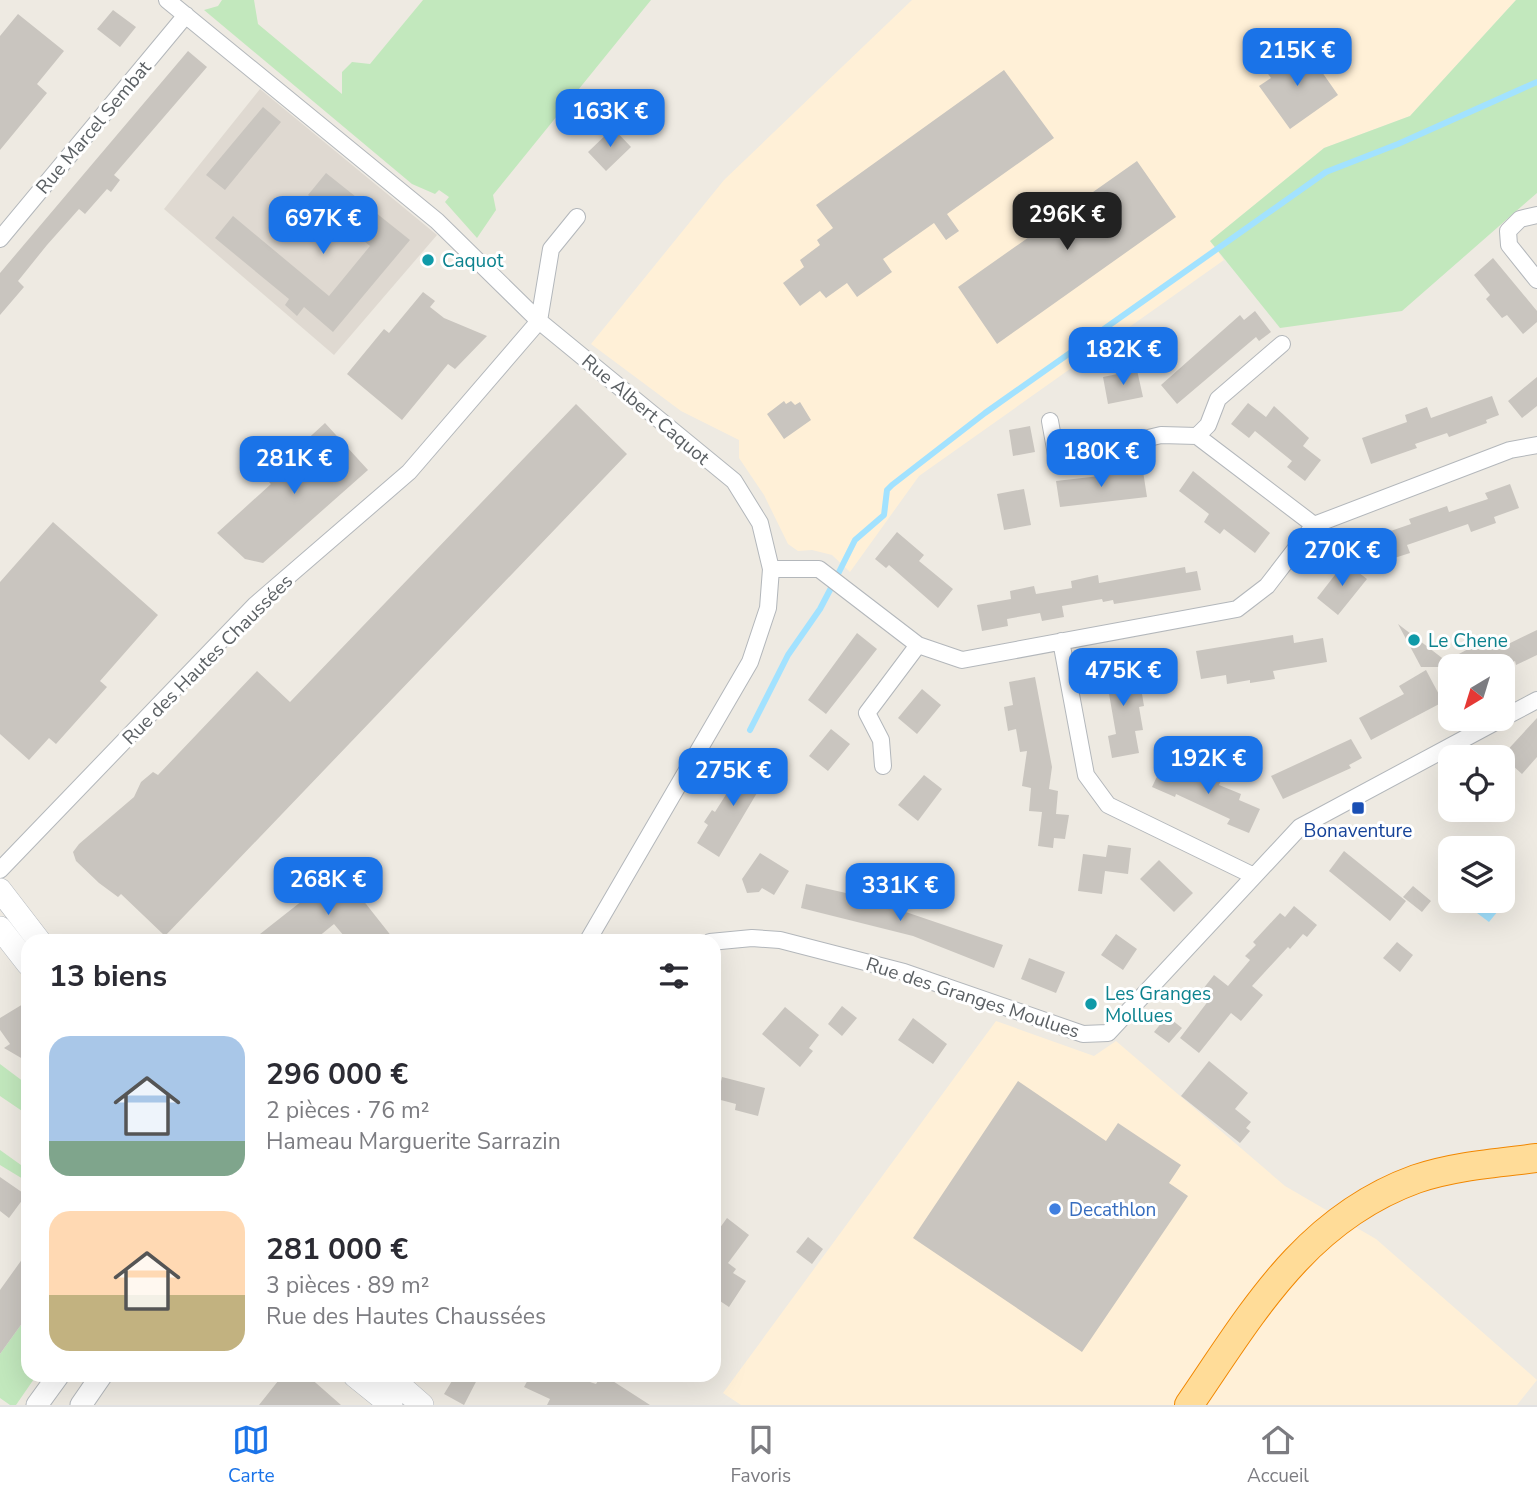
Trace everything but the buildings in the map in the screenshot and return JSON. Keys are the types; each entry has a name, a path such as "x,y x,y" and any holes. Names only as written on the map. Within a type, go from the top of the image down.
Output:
{"highway":[{"path":"1189,1405 1269,1291 1299,1254 1339,1218 1382,1193 1418,1178 1537,1158"}],"main road":[{"path":"0,890 34,934"},
{"path":"0,928 21,955"},
{"path":"362,1382 391,1405"},
{"path":"395,1382 422,1405"}],"street":[{"name":"Rue Albert Caquot","path":"167,0 437,221 539,321 734,481 760,523 771,569 768,608 750,662 592,934"},
{"name":"Rue Marcel Sembat","path":"0,239 186,15"},
{"path":"1537,215 1520,219 1508,231 1509,246 1537,280"},
{"path":"539,321 551,249 577,217"},
{"name":"Rue des Hautes Chaussées","path":"0,870 256,605 409,472 539,321"},
{"path":"1197,436 1208,425 1218,400 1282,344"},
{"path":"1050,421 1058,460 1161,435 1197,436 1314,526"},
{"path":"771,569 819,569 918,646 961,660 1237,609 1267,586 1314,526 1510,450 1537,445"},
{"path":"1061,641 1086,775 1108,805 1252,875"},
{"path":"883,766 881,740 867,713 918,646"},
{"name":"Rue des Granges Moulues","path":"1516,711 1537,700"},
{"name":"Rue des Granges Moulues","path":"721,942 780,940 904,972 1083,1034 1108,1033 1252,875 1300,827 1478,732"},
{"path":"37,1405 54,1382"},
{"path":"81,1405 97,1382"}],"shaded area":[{"path":"912,0 1516,0 1410,116 1324,148 1210,241 1224,260 919,476 850,572 832,555 812,550 798,551 788,544 764,495 739,458 739,440 681,411 591,344 724,180"},
{"path":"260,89 437,235 334,355 164,209"},
{"path":"996,1021 1094,1056 1116,1041 1285,1186 1376,1239 1537,1380 1517,1405 741,1405 723,1393"}],"green space":[{"path":"222,0 254,0 258,24 342,94 342,72 352,62 370,64 423,0 651,0 493,195 496,210 477,238 445,202 449,197 439,190 435,194 412,184 204,10 218,6"},
{"path":"1516,0 1537,0 1537,193 1402,311 1280,328 1210,241 1324,148 1410,116"},
{"path":"0,1064 21,1080 21,1110 0,1096"},
{"path":"0,1150 21,1165 21,1178 0,1165"},
{"path":"21,1325 21,1382 32,1382 16,1405 10,1405 0,1398 0,1354"}],"water":[{"path":"1477,913 1496,913 1489,922"}],"waterway":[{"path":"838,574 855,540 884,515 887,490 892,485 985,413 1326,172 1398,144 1537,82"},
{"path":"750,730 788,655 831,588"}],"place":[{"name":"Caquot","path":"428,260"},
{"name":"Le Chene","path":"1414,640"},
{"name":"Bonaventure","path":"1358,808"},
{"name":"Les Granges Mollues","path":"1091,1004"},
{"name":"Decathlon","path":"1055,1209"}]}
